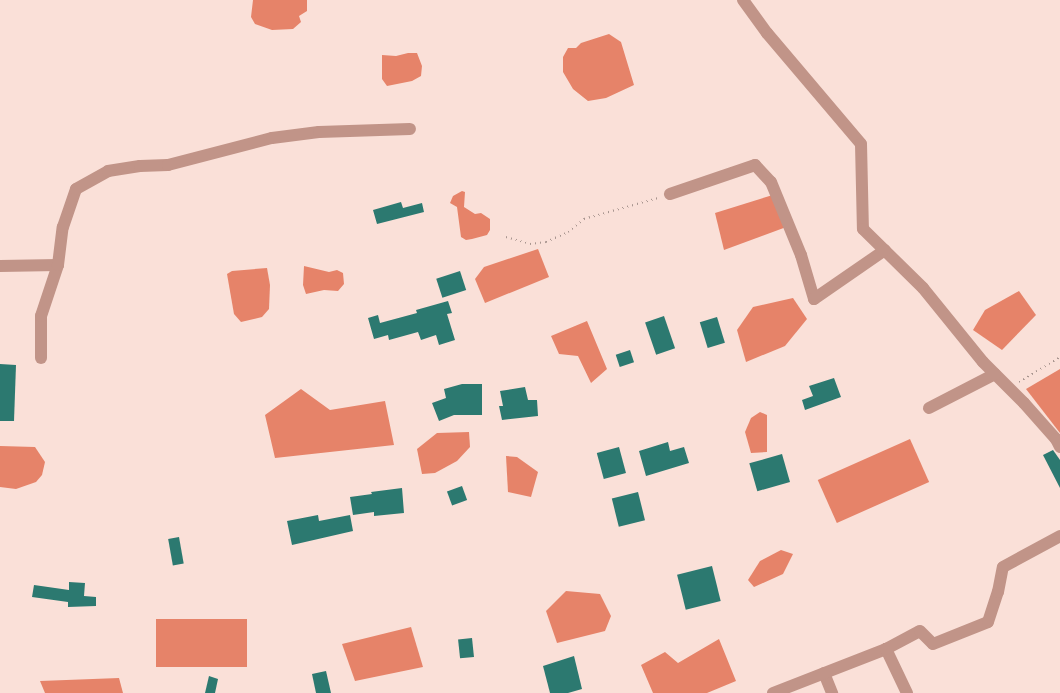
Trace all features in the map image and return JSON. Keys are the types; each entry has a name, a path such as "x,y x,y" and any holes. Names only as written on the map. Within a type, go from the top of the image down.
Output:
{"street":[{"path":"743,0 767,33 861,144 863,229 923,288 995,374 1056,439 1060,447"},
{"path":"41,358 41,316 58,265 63,226 76,189 108,171 140,166 168,165 272,138 319,132 410,129"},
{"path":"670,194 755,166 771,182 801,255 814,299 885,250"},
{"path":"0,266 58,265"},
{"path":"929,408 995,374"},
{"path":"773,693 886,649 920,630 933,644 988,622 998,592 1003,567 1060,536"},
{"path":"886,649 907,693"},
{"path":"824,673 832,693"}],"path":[{"path":"506,237 530,244 546,242 568,232 584,219 670,194"},
{"path":"1010,388 1060,357"}],"shaded area":[{"path":"253,0 307,0 307,11 299,16 301,22 293,29 272,30 255,24 251,17"},
{"path":"609,34 621,42 634,85 606,98 588,101 573,89 563,72 563,57 568,48 576,48 581,43"},
{"path":"417,53 422,66 421,76 412,81 387,86 382,79 382,55 396,56"},
{"path":"462,191 465,192 464,207 475,214 481,213 490,219 490,230 487,235 466,240 461,237 457,207 450,203 453,196"},
{"path":"776,194 789,226 724,250 715,213"},
{"path":"538,249 549,277 485,303 475,279 484,267"},
{"path":"304,266 329,272 337,270 343,273 344,284 338,291 324,290 306,294 303,285"},
{"path":"267,268 270,285 269,309 262,317 241,322 234,314 227,274 232,271"},
{"path":"1019,291 1036,315 1002,350 973,330 985,310"},
{"path":"793,298 807,319 785,346 746,362 737,330 753,307"},
{"path":"587,321 607,369 591,383 578,356 559,354 551,336"},
{"path":"1060,369 1060,433 1026,389"},
{"path":"301,389 330,410 385,401 394,445 275,458 265,415"},
{"path":"760,412 767,415 767,452 751,453 745,432 751,418"},
{"path":"469,432 470,447 457,461 435,473 422,474 417,449 437,433"},
{"path":"910,439 929,482 837,523 818,480"},
{"path":"0,446 35,447 45,462 42,475 36,482 16,489 0,487"},
{"path":"506,456 517,457 538,472 531,497 508,492"},
{"path":"781,550 793,554 783,574 754,587 748,580 760,561"},
{"path":"566,591 600,594 611,616 605,631 557,643 546,611"},
{"path":"156,619 247,619 247,667 156,667"},
{"path":"411,627 423,667 355,681 342,644"},
{"path":"719,639 736,681 707,693 653,693 641,665 665,652 678,663"},
{"path":"119,678 123,693 45,693 40,681"}],"building":[{"path":"401,202 403,208 422,203 424,212 377,224 373,210"},
{"path":"460,271 466,290 442,298 436,279"},
{"path":"448,301 452,313 447,314 455,340 439,345 436,335 421,340 418,332 389,340 388,335 374,339 368,318 378,315 380,323 417,313 416,310"},
{"path":"664,316 675,348 656,355 645,323"},
{"path":"717,317 725,343 708,348 700,322"},
{"path":"630,350 634,362 620,367 616,355"},
{"path":"0,364 16,365 14,421 0,421"},
{"path":"834,378 841,397 805,410 802,400 813,396 809,386"},
{"path":"462,384 482,384 482,415 454,415 439,421 432,403 446,398 444,389"},
{"path":"525,387 528,400 537,400 538,416 502,420 499,406 503,406 500,391"},
{"path":"668,442 670,451 684,447 689,463 646,476 639,451"},
{"path":"619,447 626,473 604,479 597,453"},
{"path":"1053,450 1060,460 1060,488 1043,455"},
{"path":"782,454 790,482 757,491 749,463"},
{"path":"462,486 467,500 452,506 447,491"},
{"path":"402,488 404,513 374,516 374,512 353,515 350,497"},
{"path":"638,492 645,520 619,527 612,499"},
{"path":"318,515 319,521 350,515 353,531 292,545 287,521"},
{"path":"179,537 184,564 173,565 168,539"},
{"path":"712,566 721,601 686,610 677,575"},
{"path":"69,582 85,583 84,596 96,597 96,606 68,607 68,602 32,597 34,585 69,590"},
{"path":"472,638 474,657 460,658 458,639"},
{"path":"574,656 582,689 568,693 550,693 543,666"},
{"path":"326,671 331,693 316,693 312,674"},
{"path":"209,676 218,679 215,693 205,693"}]}
